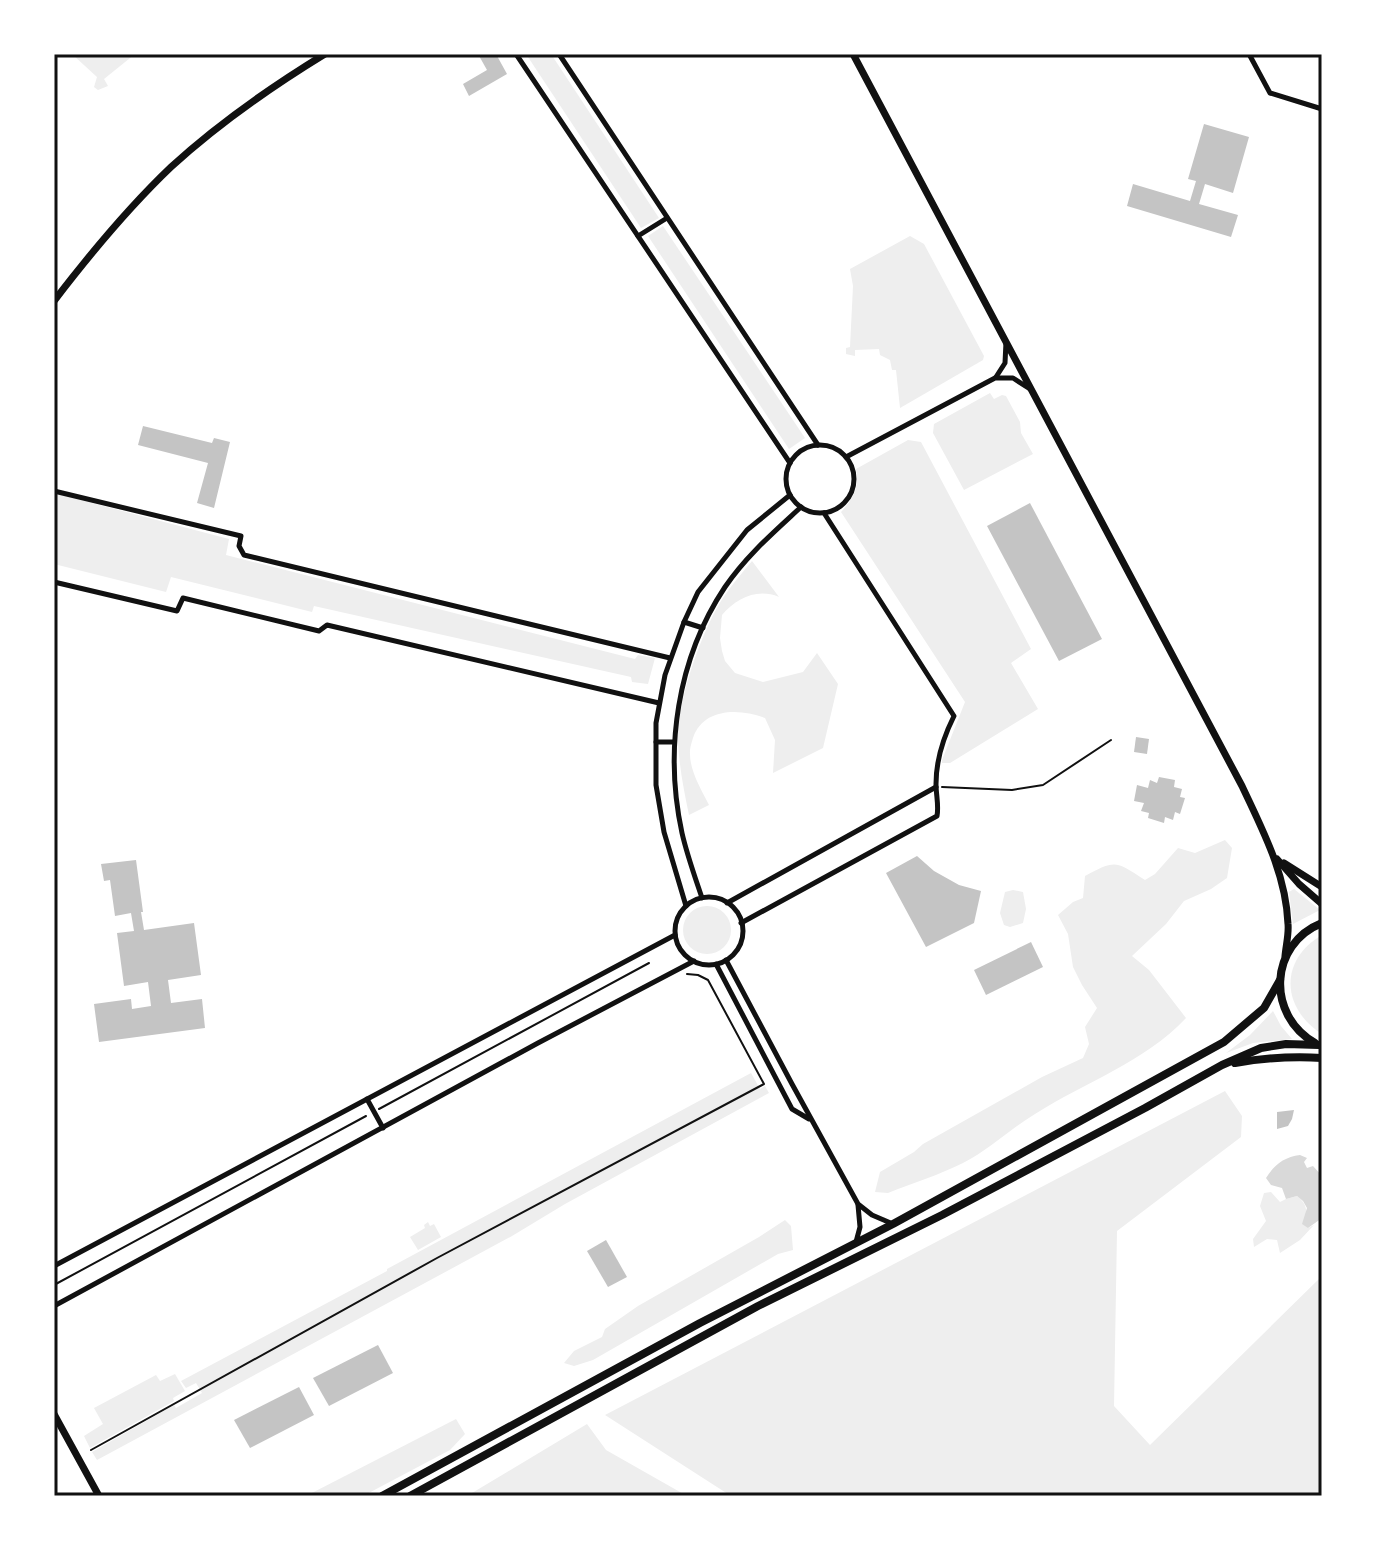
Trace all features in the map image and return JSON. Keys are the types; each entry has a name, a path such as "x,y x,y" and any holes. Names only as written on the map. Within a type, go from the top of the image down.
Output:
{"main road":[{"path":"54,301 93,250 206,136 251,102 325,54"},
{"path":"382,1496 700,1323 856,1244 1224,1042 1264,1008 1280,980 1288,926 1275,857 1237,777 853,54"},
{"path":"1275,857 1322,887"},
{"path":"1275,857 1322,904"},
{"path":"1285,958 1298,939 1322,923"},
{"path":"1280,980 1282,1003 1292,1023 1321,1045"},
{"path":"410,1496 729,1322 942,1215 1222,1065 1261,1048 1286,1044 1321,1045"},
{"path":"1222,1065 1294,1056 1322,1058"},
{"path":"54,1414 99,1496"}],"street":[{"path":"516,54 790,463"},
{"path":"559,54 818,445"},
{"path":"1249,54 1270,93 1322,109"},
{"path":"638,236 667,218"},
{"path":"995,378 1005,363 1006,342"},
{"path":"846,457 995,378 1013,378 1032,389"},
{"path":"818,445 828,446 846,457 854,476 850,496 843,504 834,510 816,513 801,507 790,495 787,474 790,463 801,451 818,445"},
{"path":"54,491 241,536 239,546 244,555 670,658"},
{"path":"686,906 664,832 656,785 659,703 670,658 698,592 747,530 790,495"},
{"path":"702,898 682,835 676,789 674,742 684,680 703,628 725,587 757,548 801,507"},
{"path":"741,923 917,828 937,816 939,808 936,787 940,750 954,716 824,513"},
{"path":"54,582 177,611 183,598 319,631 327,625 659,703"},
{"path":"684,622 703,628"},
{"path":"656,742 674,742"},
{"path":"727,903 936,787"},
{"path":"711,897 727,903 735,910 741,923 741,942 735,952 716,964 705,965 685,955 675,935 677,919 686,906 702,898 711,897"},
{"path":"54,1266 675,935"},
{"path":"726,960 858,1204 867,1213 893,1224"},
{"path":"54,1306 694,961"},
{"path":"716,964 792,1109 812,1121"},
{"path":"782,1088 792,1084"},
{"path":"367,1099 383,1128"},
{"path":"856,1244 860,1227 858,1204"}],"path":[{"path":"936,787 1012,790 1043,785 1111,740"},
{"path":"54,1285 649,963"},
{"path":"91,1450 504,1222 764,1084 708,980 698,975 682,974"}],"shaded area":[{"path":"72,54 135,54 104,79 108,86 98,90 94,87 97,77"},
{"path":"526,54 551,54 659,218 641,228"},
{"path":"663,226 805,438 789,449 648,236"},
{"path":"910,236 924,244 984,356 983,360 900,408 896,370 892,370 890,360 880,355 879,349 855,350 855,356 846,354 846,348 850,347 853,286 850,269"},
{"path":"990,393 994,399 1006,396 1033,454 964,490 933,433 934,424"},
{"path":"908,440 921,442 1031,649 1011,663 1038,709 950,763 942,763 942,760 965,702 841,512 854,492 856,469"},
{"path":"54,493 229,539 226,555 635,659 638,655 655,658 648,684 632,682 631,677 314,606 312,612 171,577 166,592 54,564"},
{"path":"752,561 779,597 771,594 748,596 722,615 720,638 725,661 735,673 763,682 803,672 817,653 838,684 823,748 773,773 775,740 765,718 733,712 713,716 698,728 690,751 693,772 709,805 689,815 678,741 686,686 708,626 731,586"},
{"path":"1225,840 1232,848 1227,878 1184,901 1166,924 1132,956 1149,970 1186,1018 1152,1047 1054,1102 973,1158 888,1193 875,1192 880,1172 923,1144 1042,1077 1083,1058 1089,1044 1085,1027 1097,1008 1073,967 1068,934 1058,915 1083,898 1085,876 1116,864 1145,880 1155,874 1178,848 1195,853"},
{"path":"1294,889 1320,910 1293,924 1289,892"},
{"path":"1005,892 1023,892 1026,909 1023,923 1010,927 1004,925 1000,913"},
{"path":"707,906 724,913 731,930 724,947 707,954 690,947 683,930 690,913"},
{"path":"1322,935 1322,1034 1299,1011 1290,984 1298,957"},
{"path":"1273,1011 1292,1039 1253,1043 1226,1053 1250,1035"},
{"path":"751,1073 760,1089 765,1086 769,1093 97,1460 92,1452 174,1405 176,1408 202,1393 196,1383 186,1388 181,1381"},
{"path":"1225,1091 1242,1116 1241,1137 1117,1231 1114,1406 1150,1445 1322,1276 1322,1496 731,1496 605,1415"},
{"path":"1300,1155 1307,1158 1304,1162 1307,1168 1313,1166 1322,1176 1322,1218 1308,1228 1302,1224 1307,1208 1303,1201 1297,1196 1286,1199 1282,1188 1271,1185 1266,1178 1280,1162"},
{"path":"1271,1192 1280,1202 1297,1196 1305,1207 1308,1228 1314,1225 1300,1240 1280,1253 1277,1240 1267,1239 1254,1247 1253,1239 1266,1221 1260,1206 1264,1193"},
{"path":"785,1220 791,1226 793,1250 778,1254 593,1360 574,1366 564,1363 574,1351 602,1337 605,1329 638,1306"},
{"path":"428,1222 430,1226 434,1224 441,1237 418,1250 410,1237 425,1228"},
{"path":"175,1374 185,1391 173,1398 174,1401 90,1448 84,1436 103,1424 94,1408 156,1375 160,1381"},
{"path":"456,1419 465,1434 450,1450 363,1496 306,1496"},
{"path":"587,1424 606,1450 687,1496 467,1496"}],"building":[{"path":"478,54 496,54 507,74 469,96 463,84 487,70"},
{"path":"1204,124 1249,137 1233,193 1205,184 1199,204 1238,215 1231,237 1127,206 1133,184 1190,201 1196,181 1188,179"},
{"path":"143,426 212,443 214,438 230,442 214,508 197,503 208,463 138,445"},
{"path":"1030,503 1102,639 1059,661 987,526"},
{"path":"1136,737 1149,739 1147,754 1134,752"},
{"path":"1159,777 1175,780 1174,787 1182,789 1180,797 1185,798 1180,814 1175,812 1173,820 1165,817 1164,823 1148,818 1149,813 1141,811 1144,803 1134,801 1137,785 1148,788 1150,780 1157,783"},
{"path":"917,856 934,871 959,885 981,891 974,923 926,947 886,873"},
{"path":"136,860 144,930 194,923 201,975 168,980 171,1003 202,999 205,1028 99,1042 94,1004 131,999 132,1009 151,1006 148,982 124,986 117,933 134,931 131,913 115,916 110,880 104,881 101,864"},
{"path":"1031,942 1043,967 986,995 974,970"},
{"path":"1294,1110 1288,1126 1277,1129 1277,1112"},
{"path":"606,1240 627,1277 608,1287 587,1251"},
{"path":"378,1345 393,1373 329,1406 313,1378"},
{"path":"299,1387 314,1415 250,1448 234,1420"}]}
